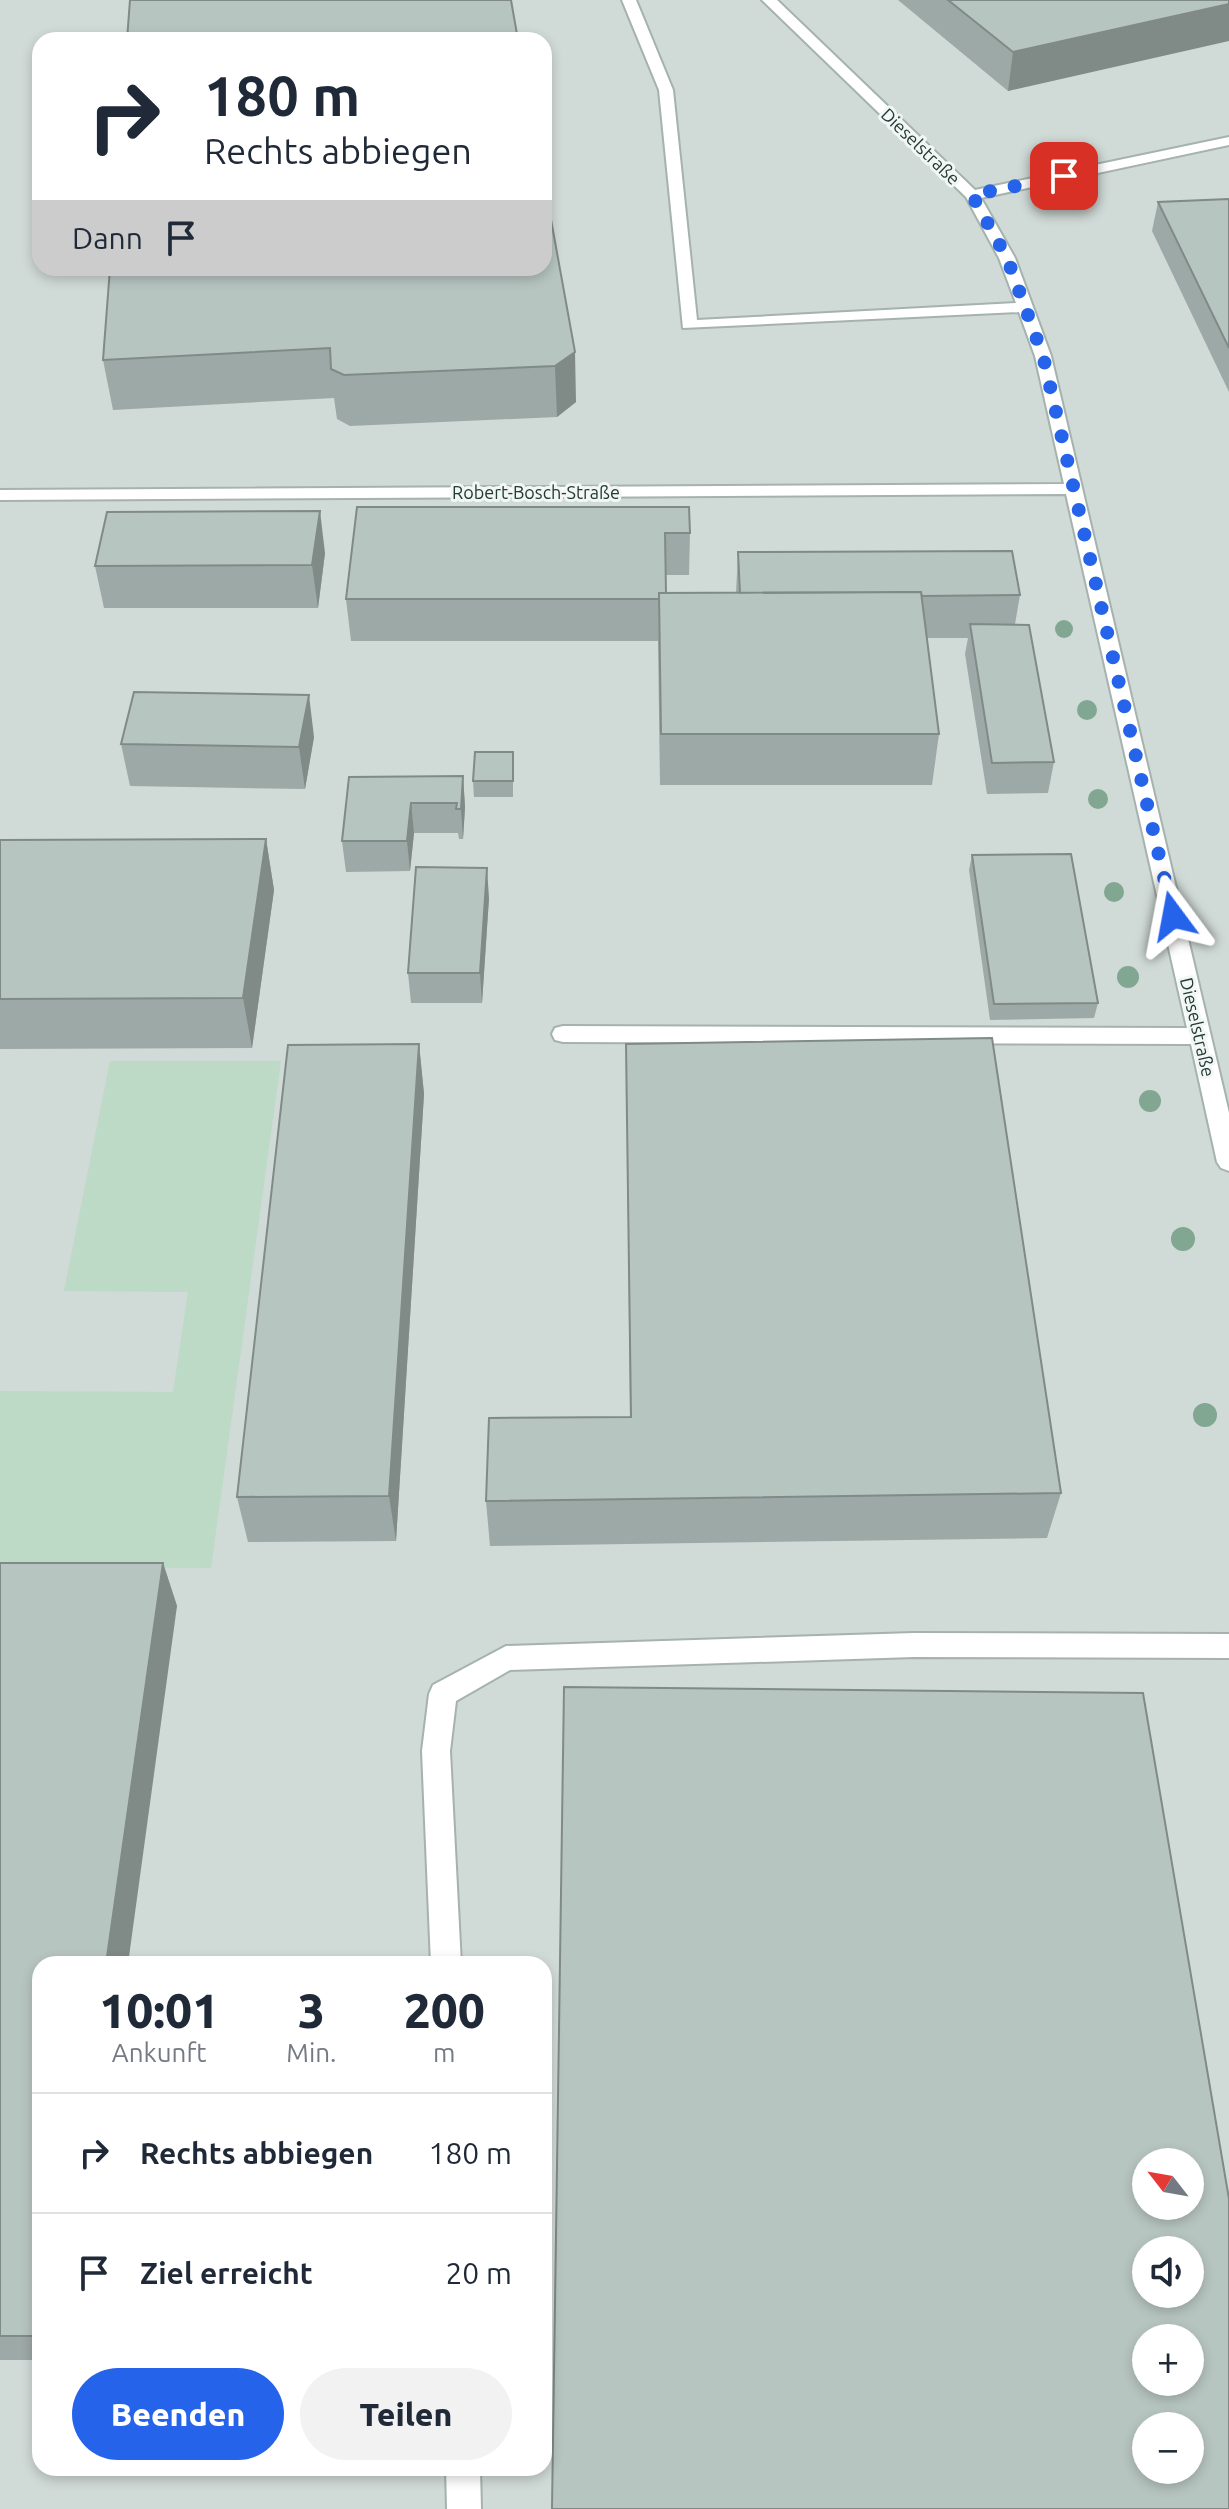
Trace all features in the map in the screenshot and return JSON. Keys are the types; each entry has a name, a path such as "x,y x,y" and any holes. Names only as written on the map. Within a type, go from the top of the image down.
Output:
{"street":[{"path":"629,0 666,90 689,325 1026,307"},
{"name":"Dieselstraße","path":"769,0 972,195 1007,258 1043,356 1229,1162"},
{"path":"972,195 1229,141"},
{"name":"Robert-Bosch-Straße","path":"0,495 1072,489"},
{"path":"563,1034 1200,1036"},
{"path":"446,1956 436,1751 443,1694 506,1658 914,1645 1229,1646"},
{"path":"463,2476 464,2509"}],"shaded area":[{"path":"0,0 1229,0 1229,2509 0,2509"}],"green space":[{"path":"110,1061 281,1061 211,1568 0,1567 0,1391 173,1392 188,1292 64,1291"}],"building":[{"path":"130,0 511,0 517,32 128,32"},
{"path":"948,0 1229,0 1229,4 1013,52"},
{"path":"1229,199 1229,348 1158,202"},
{"path":"552,225 575,352 555,366 344,375 331,369 330,348 103,360 109,276 552,276"},
{"path":"357,507 689,507 690,533 665,533 666,593 659,593 659,599 346,599"},
{"path":"320,511 312,565 95,566 107,512"},
{"path":"1012,551 1020,595 740,593 738,552"},
{"path":"921,592 939,734 661,734 659,593"},
{"path":"970,624 1029,625 1054,762 992,763"},
{"path":"134,692 309,695 299,747 121,744"},
{"path":"475,752 513,752 513,781 473,781"},
{"path":"463,776 461,809 456,809 457,803 411,803 407,841 342,841 349,777"},
{"path":"266,839 243,998 0,999 0,840"},
{"path":"1071,854 1098,1003 994,1004 972,855"},
{"path":"416,867 487,868 480,973 408,973"},
{"path":"992,1038 1061,1493 486,1501 489,1418 631,1417 626,1044"},
{"path":"419,1044 389,1496 237,1497 288,1045"},
{"path":"0,1563 163,1563 107,1956 32,1956 32,2336 0,2336"},
{"path":"564,1687 1143,1693 1229,2199 1229,2509 552,2509"}],"route":[{"path":"1064,176 972,195 1007,258 1043,356 1173,916"}]}
